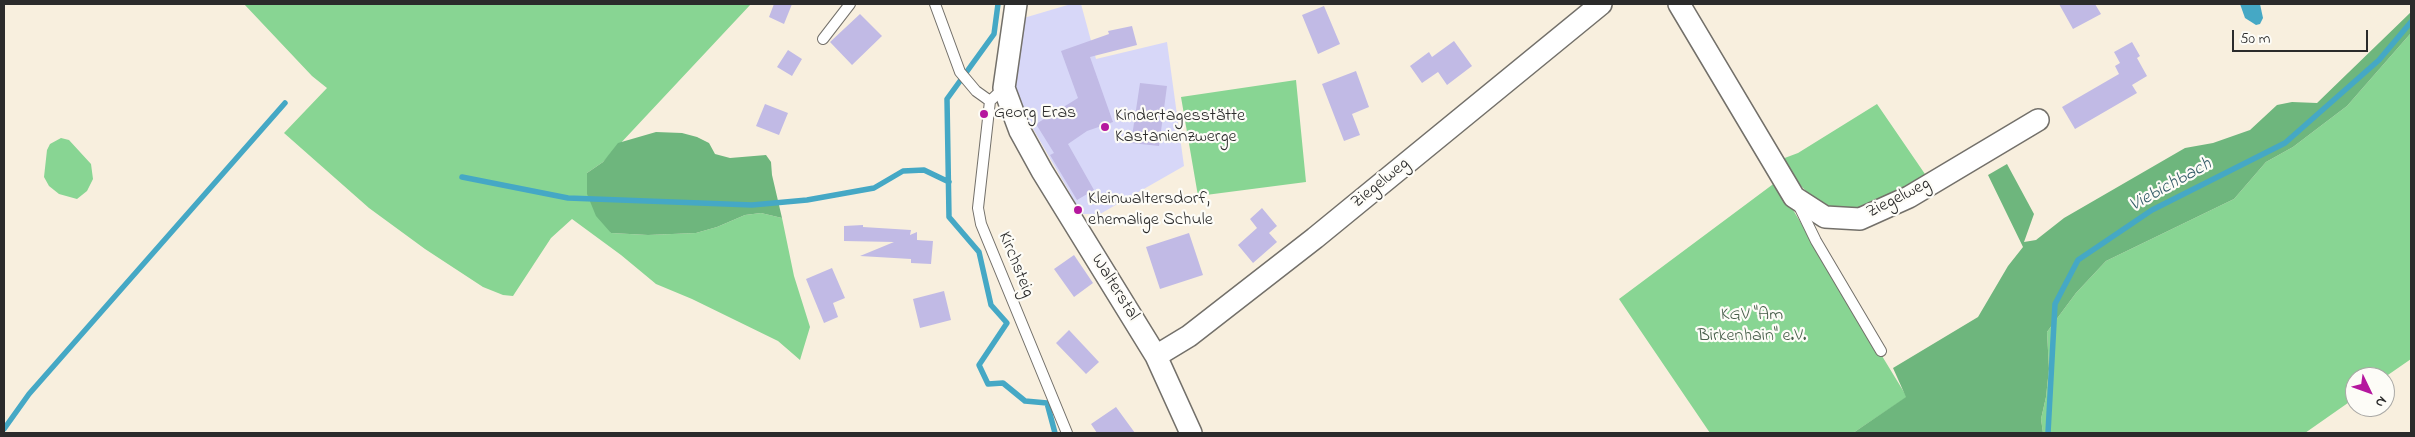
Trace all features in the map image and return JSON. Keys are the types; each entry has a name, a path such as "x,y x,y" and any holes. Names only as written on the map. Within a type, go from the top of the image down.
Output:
{"street":[{"name":"Walterstal","path":"1016,4 997,94 1156,356 1191,433"},
{"name":"Ziegelweg","path":"1156,356 1189,336 1315,238 1601,4"},
{"name":"Ziegelweg","path":"1679,4 1794,197 1825,217 1860,219 1909,197 2038,120"}],"lane":[{"path":"823,39 850,4"},
{"path":"935,4 960,72 976,91 997,94"},
{"name":"Kirchsteig","path":"997,94 978,208 981,224 1067,433"},
{"path":"1794,197 1816,241 1881,351"}],"shaded area":[{"name":"Kindertagesstätte Kastanienzwerge","path":"1071,4 1081,4 1096,59 1167,42 1184,166 1100,214 1082,214 1009,87 1017,20"}],"green space":[{"path":"244,4 751,4 603,162 587,173 611,233 648,235 696,233 717,227 745,215 761,213 782,218 794,276 810,327 800,360 778,341 692,299 656,284 621,255 572,219 551,238 513,296 503,295 483,287 425,249 369,208 284,133 327,88 312,76"},
{"path":"2411,12 2411,33 2347,106 2293,147 2266,162 2234,199 2106,261 2076,293 2047,332 2049,369 2041,419 2043,433 1853,433 1906,397 1893,368 1978,317 2008,266 2023,247 1988,175 2007,164 2034,214 2024,242 2036,240 2064,218 2185,148 2213,143 2250,130 2277,105 2292,102 2317,103"},
{"path":"2411,33 2411,359 2395,370 2395,367 2345,367 2345,405 2305,433 2043,433 2041,419 2049,369 2047,332 2076,293 2106,261 2234,199 2266,162 2293,147 2347,106"},
{"path":"1296,80 1306,182 1198,196 1181,97"},
{"path":"1877,104 1927,177 1862,210 1845,211 1817,202 1792,177 1782,159 1798,153"},
{"path":"656,132 682,133 697,137 709,143 715,154 730,158 766,155 771,162 772,175 782,218 761,213 745,215 717,227 696,233 648,235 611,233 596,216 587,194 587,173 603,162 618,143"},
{"path":"61,138 69,140 91,164 93,179 87,191 77,199 59,194 49,186 44,177 47,150 50,144"},
{"name":"KGV \"Am Birkenhain\" e.V.","path":"1776,182 1907,397 1853,433 1710,433 1619,299"}],"water":[{"path":"2240,4 2260,4 2263,18 2260,24 2256,25 2245,18"}],"building":[{"path":"774,4 792,4 784,24 769,17"},
{"path":"2059,4 2095,4 2101,14 2073,29"},
{"path":"1324,6 1340,44 1318,54 1302,15"},
{"path":"860,14 882,36 852,65 830,42"},
{"path":"1132,26 1137,45 1090,57 1113,122 1087,131 1068,144 1094,190 1077,200 1050,155 1054,153 1036,124 1078,98 1061,51 1109,34 1108,31"},
{"path":"1454,41 1472,66 1447,85 1438,72 1422,83 1410,66 1429,52 1432,57"},
{"path":"2132,42 2140,56 2137,58 2147,76 2132,85 2137,93 2075,129 2062,107 2119,74 2115,66 2120,63 2114,52"},
{"path":"788,50 802,59 792,76 777,67"},
{"path":"1356,71 1369,107 1352,114 1360,135 1344,141 1322,84"},
{"path":"1140,83 1167,86 1159,146 1131,143"},
{"path":"765,104 788,113 779,135 756,126"},
{"path":"1262,208 1277,226 1269,233 1277,242 1253,263 1238,245 1257,228 1250,219"},
{"path":"863,225 863,227 911,230 910,235 917,232 917,240 933,241 931,264 911,263 911,259 860,256 894,242 844,241 844,226"},
{"path":"1189,233 1203,275 1160,289 1146,247"},
{"path":"1074,255 1093,283 1074,297 1054,269"},
{"path":"832,268 845,298 833,303 838,317 824,323 806,279"},
{"path":"944,291 951,320 920,328 913,299"},
{"path":"1069,330 1099,362 1086,374 1056,343"},
{"path":"1116,407 1135,433 1097,433 1091,424"}],"waterway":[{"path":"998,4 994,34 947,99 949,217 979,252 991,305 1007,323 979,365 988,384 1003,383 1025,401 1047,403 1055,433"},
{"name":"Viebichbach","path":"2048,433 2055,304 2078,260 2152,210 2285,143 2379,60 2411,22"},
{"path":"4,429 29,394 285,103"},
{"path":"462,177 568,198 752,205 807,200 874,188 903,171 924,170 949,182"}],"place":[{"name":"Georg Eras","path":"984,114"},
{"name":"Kindertagesstätte Kastanienzwerge","path":"1105,127"},
{"name":"Kleinwaltersdorf, ehemalige Schule","path":"1078,210"}]}
